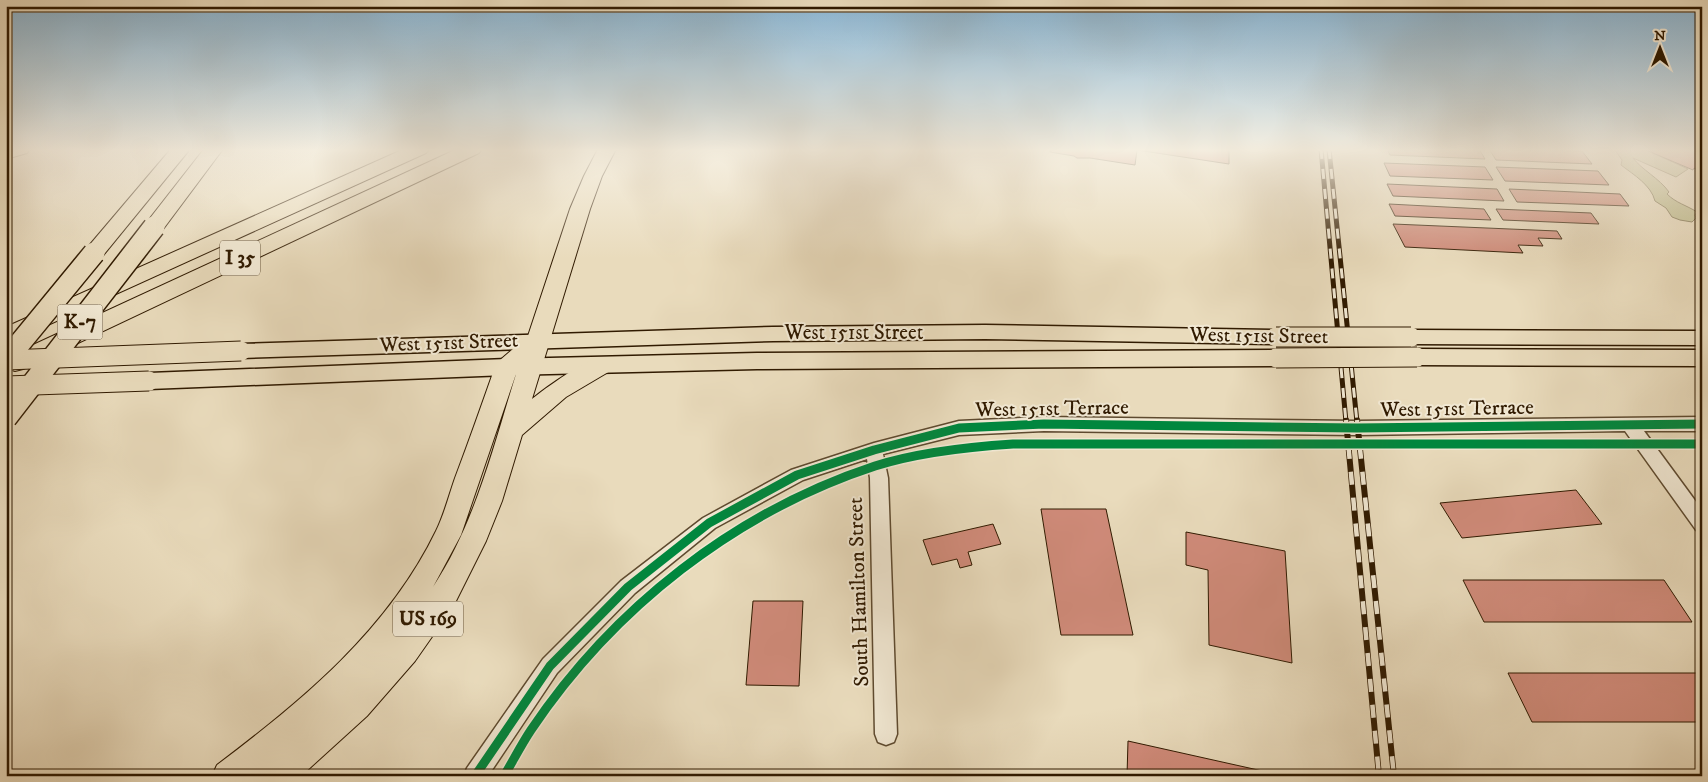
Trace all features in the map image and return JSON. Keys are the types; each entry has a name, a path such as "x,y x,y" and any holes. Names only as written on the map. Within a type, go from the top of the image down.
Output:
{"highway":[{"path":"6,360 151,185"},
{"name":"K-7","path":"6,418 186,185"},
{"name":"I 35","path":"6,336 339,185"},
{"name":"I 35","path":"6,367 395,185"},
{"path":"228,776 290,729 351,672 387,632 413,596 448,535 518,367 539,340 580,209 589,185"},
{"path":"511,430 558,391 602,365"},
{"name":"US 169","path":"275,776 349,711 390,667 426,622 446,592 476,534 490,500 511,430 518,367"}],"main road":[{"name":"West 151st Street","path":"6,360 539,340 773,334 976,332 1276,337 1702,338"},
{"name":"West 151st Street","path":"6,386 518,367 839,359 1417,356 1702,358"}],"street":[{"name":"West 151st Terrace","path":"475,776 550,666 628,587 709,523 797,475 874,450 959,428 1044,424 1357,428 1702,424"},
{"path":"1629,424 1702,525"},
{"name":"South Hamilton Street","path":"874,450 879,478 886,734"}],"shaded area":[{"path":"1646,185 1663,185 1669,192 1667,194 1670,197 1697,212 1696,218 1692,222 1672,217 1666,208 1655,201"}],"building":[{"path":"1388,185 1497,189 1504,201 1393,196"},
{"path":"1509,189 1620,194 1629,206 1517,202"},
{"path":"1389,204 1484,209 1491,220 1395,216"},
{"path":"1496,209 1591,213 1599,224 1503,220"},
{"path":"1393,224 1557,231 1562,239 1538,238 1543,246 1518,245 1523,253 1405,247"},
{"path":"1576,490 1602,524 1462,538 1440,503"},
{"path":"1041,509 1106,509 1133,635 1061,635"},
{"path":"993,524 1001,544 968,552 972,565 960,568 957,559 932,565 923,540"},
{"path":"1186,532 1285,551 1292,663 1209,645 1208,570 1186,565"},
{"path":"1463,580 1664,580 1692,622 1484,622"},
{"path":"753,601 803,601 799,686 746,685"},
{"path":"1508,673 1702,673 1702,722 1532,722"},
{"path":"1128,741 1285,776 1127,776"}],"railway":[{"path":"1324,185 1346,422"},
{"path":"1333,185 1357,422"},
{"path":"1346,420 1379,776"},
{"path":"1357,420 1394,776"}],"cycle path":[{"path":"475,776 550,666 628,587 709,523 797,475 874,450 959,428 1044,424 1357,428 1702,424"},
{"path":"504,776 531,730 568,681 604,640 643,602 684,567 729,536 775,508 825,485 876,466 944,451 1013,444 1702,444"}]}
